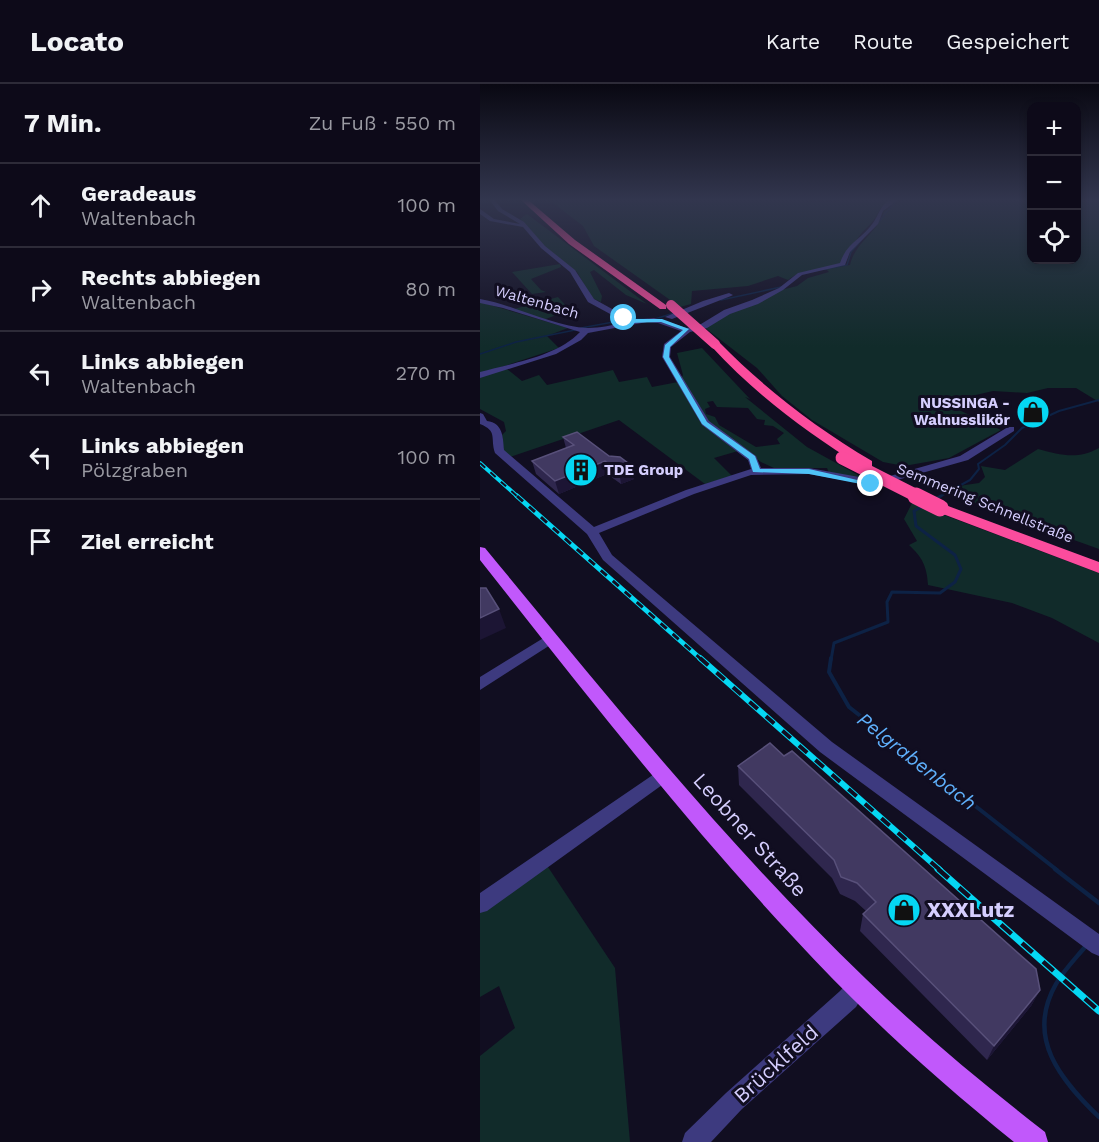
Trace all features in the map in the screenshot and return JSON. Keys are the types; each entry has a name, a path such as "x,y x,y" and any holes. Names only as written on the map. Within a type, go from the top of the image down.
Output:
{"highway":[{"name":"Semmering Schnellstraße","path":"581,248 667,306"},
{"name":"Semmering Schnellstraße","path":"589,248 667,306 781,409 867,464 944,505 1099,559"},
{"name":"Semmering Schnellstraße","path":"711,345 745,387 773,411 842,458 1012,537 1099,568"}],"main road":[{"name":"Leobner Straße","path":"480,550 550,639 663,775 790,917 858,986 1035,1142"}],"street":[{"path":"543,248 573,271 591,300 629,321"},
{"path":"756,471 756,464 752,458 705,423 666,357 667,346 687,330 704,326 728,312 755,302 781,289 800,274 843,264 850,248"},
{"name":"Waltenbach","path":"662,321 699,306 702,302 729,295"},
{"name":"Waltenbach","path":"480,301 495,303 541,320 586,330 629,321 662,321 687,330"},
{"name":"Waltenbach","path":"480,375 555,352 581,338 586,330"},
{"path":"481,422 491,424 497,431 499,451 507,460 592,532 607,557 826,747 921,813 1093,943"},
{"path":"592,532 690,492 756,471 809,471 876,483 964,458 1011,429"},
{"path":"480,684 550,639"},
{"path":"480,904 663,775"},
{"name":"Brücklfeld","path":"694,1142 734,1101 848,999 858,986"}],"green space":[{"path":"547,248 573,248 647,304 626,295 594,270 590,272 602,296 601,302 592,298 577,272"},
{"path":"597,248 851,248 846,257 833,267 804,272 788,280 778,276 748,286 692,291 691,304 680,307"},
{"path":"858,248 1027,248 1027,264 1081,264 1081,248 1099,248 1099,402 1076,388 1048,388 1027,393 993,391 967,397 959,410 1001,430 949,458 904,466 883,462 812,420 782,396 757,368 704,327 723,315 777,291 797,286 808,278 829,272 826,269 850,265"},
{"path":"560,264 561,267 531,279 546,292 532,294 512,272"},
{"path":"558,297 570,310 543,320 514,309"},
{"path":"480,302 568,328 547,336 559,348 480,374"},
{"path":"702,348 750,399 745,397 807,447 867,480 829,473 827,468 774,468 761,462 713,428 680,380 683,375 677,353","holes":["713,401 717,407 748,408 757,419 765,420 764,425 773,426 784,433 777,439 780,444 756,447 719,425 715,417 706,414 705,409 710,407 707,402"]},
{"path":"507,369 522,381 539,375 547,385 613,370 619,382 647,377 652,387 678,382 706,427 738,451 714,458 732,476 705,484 619,420 510,457 503,450 502,435 506,431 504,422 480,409 480,376"},
{"path":"1099,448 1099,549 985,508 945,488 979,483 985,477 981,466 1005,470 1038,449 1076,455"},
{"path":"912,503 1099,573 1099,643 1052,618 1012,603 928,585 923,562 909,545 917,541 904,519"},
{"path":"544,861 615,968 630,1142 480,1142 480,1056 515,1028 499,986 480,997 480,899"}],"building":[{"path":"577,432 609,456 620,457 632,466 619,471 605,461 555,481 532,461 574,445 563,437"},
{"path":"480,588 486,588 499,609 480,618"},
{"name":"XXXLutz","path":"770,743 784,756 792,751 1036,969 1040,990 994,1046 863,914 876,902 857,883 841,877 834,860 738,766"}],"waterway":[{"path":"825,269 847,265 854,248"},
{"path":"721,300 781,287"},
{"path":"655,319 674,313"},
{"path":"629,319 648,319"},
{"path":"581,328 624,320"},
{"path":"480,354 516,342 575,330"},
{"name":"Pelgrabenbach","path":"939,497 970,480 979,469 978,464 1005,445 1022,428 1059,411 1099,400"},
{"name":"Pelgrabenbach","path":"935,499 939,497"},
{"name":"Pelgrabenbach","path":"831,660 834,643 888,622 887,602 892,592 940,593 955,582 961,569 955,555 916,526 914,511 921,507"},
{"name":"Pelgrabenbach","path":"831,658 829,672 849,707 1057,870"},
{"name":"Pelgrabenbach","path":"1055,869 1099,903"},
{"name":"Pelgrabenbach","path":"1085,947 1056,984 1047,1004 1044,1022 1046,1040 1061,1073 1099,1117"}],"railway":[{"path":"480,463 518,497"},
{"path":"517,496 702,660"},
{"path":"700,658 940,870"},
{"path":"938,869 1099,1011"}],"place":[{"name":"NUSSINGA - Walnusslikör","path":"1033,412"},
{"name":"TDE Group","path":"581,470"},
{"name":"XXXLutz","path":"904,910"}],"route":[{"path":"624,318 629,321 662,321 687,330 670,342 665,350 666,357 705,423 752,458 756,464 756,471 809,471 871,484"}]}
